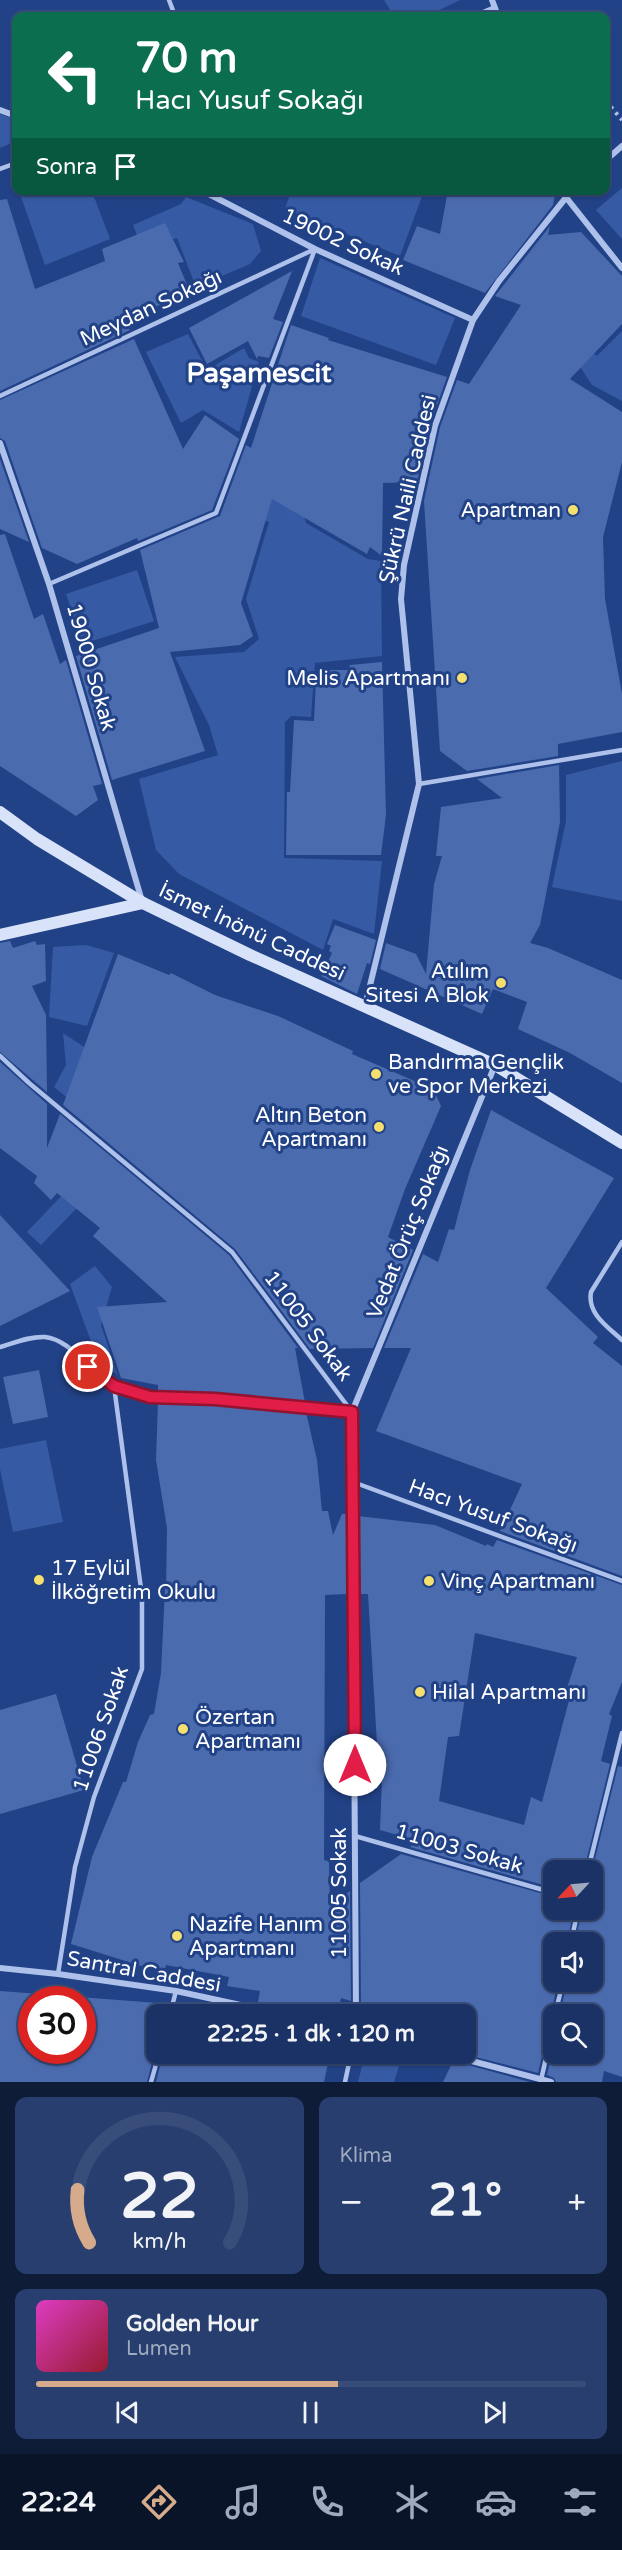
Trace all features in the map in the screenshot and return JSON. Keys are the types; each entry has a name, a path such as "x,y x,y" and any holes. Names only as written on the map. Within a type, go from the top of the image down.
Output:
{"main road":[{"name":"İsmet İnönü Caddesi","path":"0,812 37,839 143,903 250,955 495,1065 622,1143"},
{"path":"0,935 143,903"}],"street":[{"path":"492,0 497,12"},
{"path":"610,156 622,146"},
{"name":"19002 Sokak","path":"211,195 315,249 473,320"},
{"name":"Şükrü Naili Caddesi","path":"365,1006 419,784 400,599 404,565 435,426 473,320 563,195"},
{"path":"565,195 622,268"},
{"name":"19000 Sokak","path":"0,443 49,584 143,903"},
{"name":"Vedat Örüç Sokağı","path":"352,1412 495,1065"},
{"name":"11005 Sokak","path":"352,1412 357,2004"},
{"name":"Santral Caddesi","path":"0,1968 176,1991 236,2004"},
{"path":"476,2062 551,2082"}],"lane":[{"path":"483,12 495,7"},
{"path":"49,584 216,513 315,249"},
{"name":"Meydan Sokağı","path":"0,396 315,249"},
{"path":"419,784 622,750"},
{"name":"11005 Sokak","path":"0,1056 29,1083 232,1252 352,1412"},
{"path":"622,1242 591,1292 590,1299 597,1318 622,1340"},
{"path":"0,1347 35,1338 55,1340 67,1346 99,1377 114,1386 150,1397 215,1399 352,1412"},
{"name":"11006 Sokak","path":"58,1974 75,1867 94,1797 142,1669 142,1596 114,1386"},
{"name":"Hacı Yusuf Sokağı","path":"352,1482 622,1581"},
{"path":"590,1860 622,1733"},
{"name":"11003 Sokak","path":"355,1836 543,1890"},
{"path":"173,2004 176,1991"},
{"path":"151,2082 156,2064"},
{"path":"345,2082 349,2064"},
{"path":"541,2080 545,2064"}],"path":[{"path":"610,106 622,120"}],"shaded area":[{"path":"384,0 460,0 435,12 392,12"},
{"path":"0,114 12,118 12,143 0,148"},
{"path":"622,188 622,239 596,210"},
{"path":"20,195 93,195 110,239 45,265"},
{"path":"289,195 423,195 400,256 285,209"},
{"path":"186,197 253,224 261,251 250,264 196,287 177,238 142,248 133,225 181,204"},
{"path":"320,258 455,318 436,365 301,316"},
{"path":"568,330 597,356 622,331 622,401 592,385 571,353"},
{"path":"188,334 207,370 244,348 249,358 259,362 239,432 203,410 181,423 146,352"},
{"path":"242,486 301,507 306,523 368,559 381,561 382,656 315,663 311,717 291,716 285,722 284,858 382,861 374,934 333,919 323,950 179,874 156,850 139,779 218,755 209,725 175,657 244,652 259,639 246,599 269,522 233,509"},
{"path":"137,570 154,621 83,644 66,594"},
{"path":"622,761 622,901 552,887 566,821 566,775"},
{"path":"86,945 114,953 87,1026 49,1017 53,947"},
{"path":"63,1033 104,1060 79,1107 54,1087 66,1065"},
{"path":"88,1168 102,1182 41,1245 27,1232"},
{"path":"95,1266 112,1287 101,1325 118,1376 96,1355 70,1284"},
{"path":"46,1440 63,1522 13,1532 0,1469 0,1449"},
{"path":"362,2064 399,2064 394,2082 358,2082"}],"building":[{"path":"447,195 555,195 553,205 485,293 403,260 417,226 440,234"},
{"path":"7,199 35,289 105,261 102,249 165,223 184,262 178,263 190,292 125,320 130,330 0,391 0,200"},
{"path":"550,226 548,235 581,232 622,276 622,324 570,379 622,412 622,462 603,537 605,599 622,694 622,732 558,744 558,756 467,771 440,751 424,501 440,427 457,380 469,384 521,305 495,296"},
{"path":"292,271 273,319 283,322 269,358 258,356 257,359 248,341 207,364 189,328"},
{"path":"291,325 329,338 328,340 447,377 430,425 417,482 383,483 382,556 370,547 367,554 272,499 241,603 253,636 240,645 170,652 205,751 112,780 76,656 159,628 140,550 220,516 246,445 251,448"},
{"path":"134,339 183,449 205,415 239,439 212,510 138,541 137,538 77,564 42,548 5,441 0,438 0,400"},
{"path":"0,459 29,542 0,529"},
{"path":"5,534 34,619 43,614 60,664 66,660 102,784 93,786 98,800 76,816 0,766 0,535"},
{"path":"382,662 386,815 381,855 286,855 287,792 290,792 294,720 314,721 316,680 321,681 322,670 349,670 350,665"},
{"path":"559,765 560,822 540,925 530,943 548,948 622,980 622,1083 570,1053 518,1029 527,1002 493,989 482,1014 380,969 386,943 416,954 426,974 434,884 442,856 436,856 441,807 502,798 477,779"},
{"path":"335,925 376,940 370,964 367,963 357,994 321,976 332,953 329,951 331,946 327,944"},
{"path":"10,941 13,948 35,941 37,945 45,944 46,981 32,986 46,1015 47,1092 0,1052 0,943"},
{"path":"118,954 169,975 171,973 215,995 278,1016 353,1051 352,1054 433,1089 441,1106 405,1189 388,1237 413,1250 373,1348 310,1349 235,1249 63,1105"},
{"path":"0,1062 47,1104 47,1148 60,1114 229,1255 298,1348 295,1348 305,1403 215,1395 158,1393 158,1385 121,1378 97,1307 167,1302 93,1236 100,1228 57,1193 51,1200 34,1183 37,1176 0,1148"},
{"path":"491,1110 614,1178 546,1288 598,1337 593,1343 622,1366 622,1576 500,1531 522,1484 376,1431 411,1348 384,1348 423,1254 438,1262 449,1229 454,1230 470,1170"},
{"path":"0,1215 70,1291 0,1326"},
{"path":"39,1370 48,1417 13,1424 3,1377"},
{"path":"158,1402 215,1403 306,1412 317,1460 322,1511 328,1511 333,1535 342,1514 347,1514 348,1594 325,1595 324,1860 329,1861 330,1905 350,1891 351,2001 341,1998 340,2004 258,2002 260,1991 227,1986 229,1977 166,1965 164,1973 71,1944 92,1857 123,1782 126,1782 138,1742 150,1715 154,1714 161,1673 167,1528 156,1460"},
{"path":"358,1516 435,1525 486,1546 487,1544 493,1547 497,1540 622,1585 622,1682 609,1714 612,1716 601,1761 610,1764 586,1860 543,1860 543,1885 410,1847 419,1841 380,1830 382,1779 379,1777 368,1594 358,1594","holes":["475,1633 577,1657 566,1691 571,1693 542,1802 531,1797 524,1825 439,1801 448,1737 459,1736"]},
{"path":"56,1694 84,1790 0,1814 0,1710"},
{"path":"618,1766 622,1767 622,2077 604,2071 602,2082 556,2082 554,2078 547,2075 550,2064 603,2064 603,2004 562,2004 565,1992 603,1992 603,1932 577,1932 580,1920 603,1920 603,1860 595,1860"},
{"path":"401,1854 543,1894 543,1920 572,1920 569,1932 543,1932 543,1992 556,1992 553,2004 543,2004 543,2052 538,2073 476,2057 476,2004 361,2004 360,1883"},
{"path":"0,1991 18,1992 18,2064 96,2064 96,1998 158,2003 146,2004 146,2064 152,2064 147,2082 0,2082"},
{"path":"160,2064 328,2064 324,2082 156,2082"},
{"path":"452,2064 464,2064 530,2082 443,2082"}],"place":[{"name":"Apartman","path":"573,510"},
{"name":"Melis Apartmanı","path":"462,678"},
{"name":"Atılım Sitesi A Blok","path":"501,983"},
{"name":"Bandırma Gençlik ve Spor Merkezi","path":"376,1074"},
{"name":"Altın Beton Apartmanı","path":"379,1127"},
{"name":"17 Eylül İlköğretim Okulu","path":"39,1580"},
{"name":"Vinç Apartmanı","path":"429,1581"},
{"name":"Hilal Apartmanı","path":"420,1692"},
{"name":"Özertan Apartmanı","path":"183,1729"},
{"name":"Nazife Hanım Apartmanı","path":"177,1936"}],"district":[{"name":"Paşamescit","path":"259,373"}],"route":[{"path":"88,1367 114,1386 127,1392 150,1397 215,1399 352,1412 355,1765"}]}
